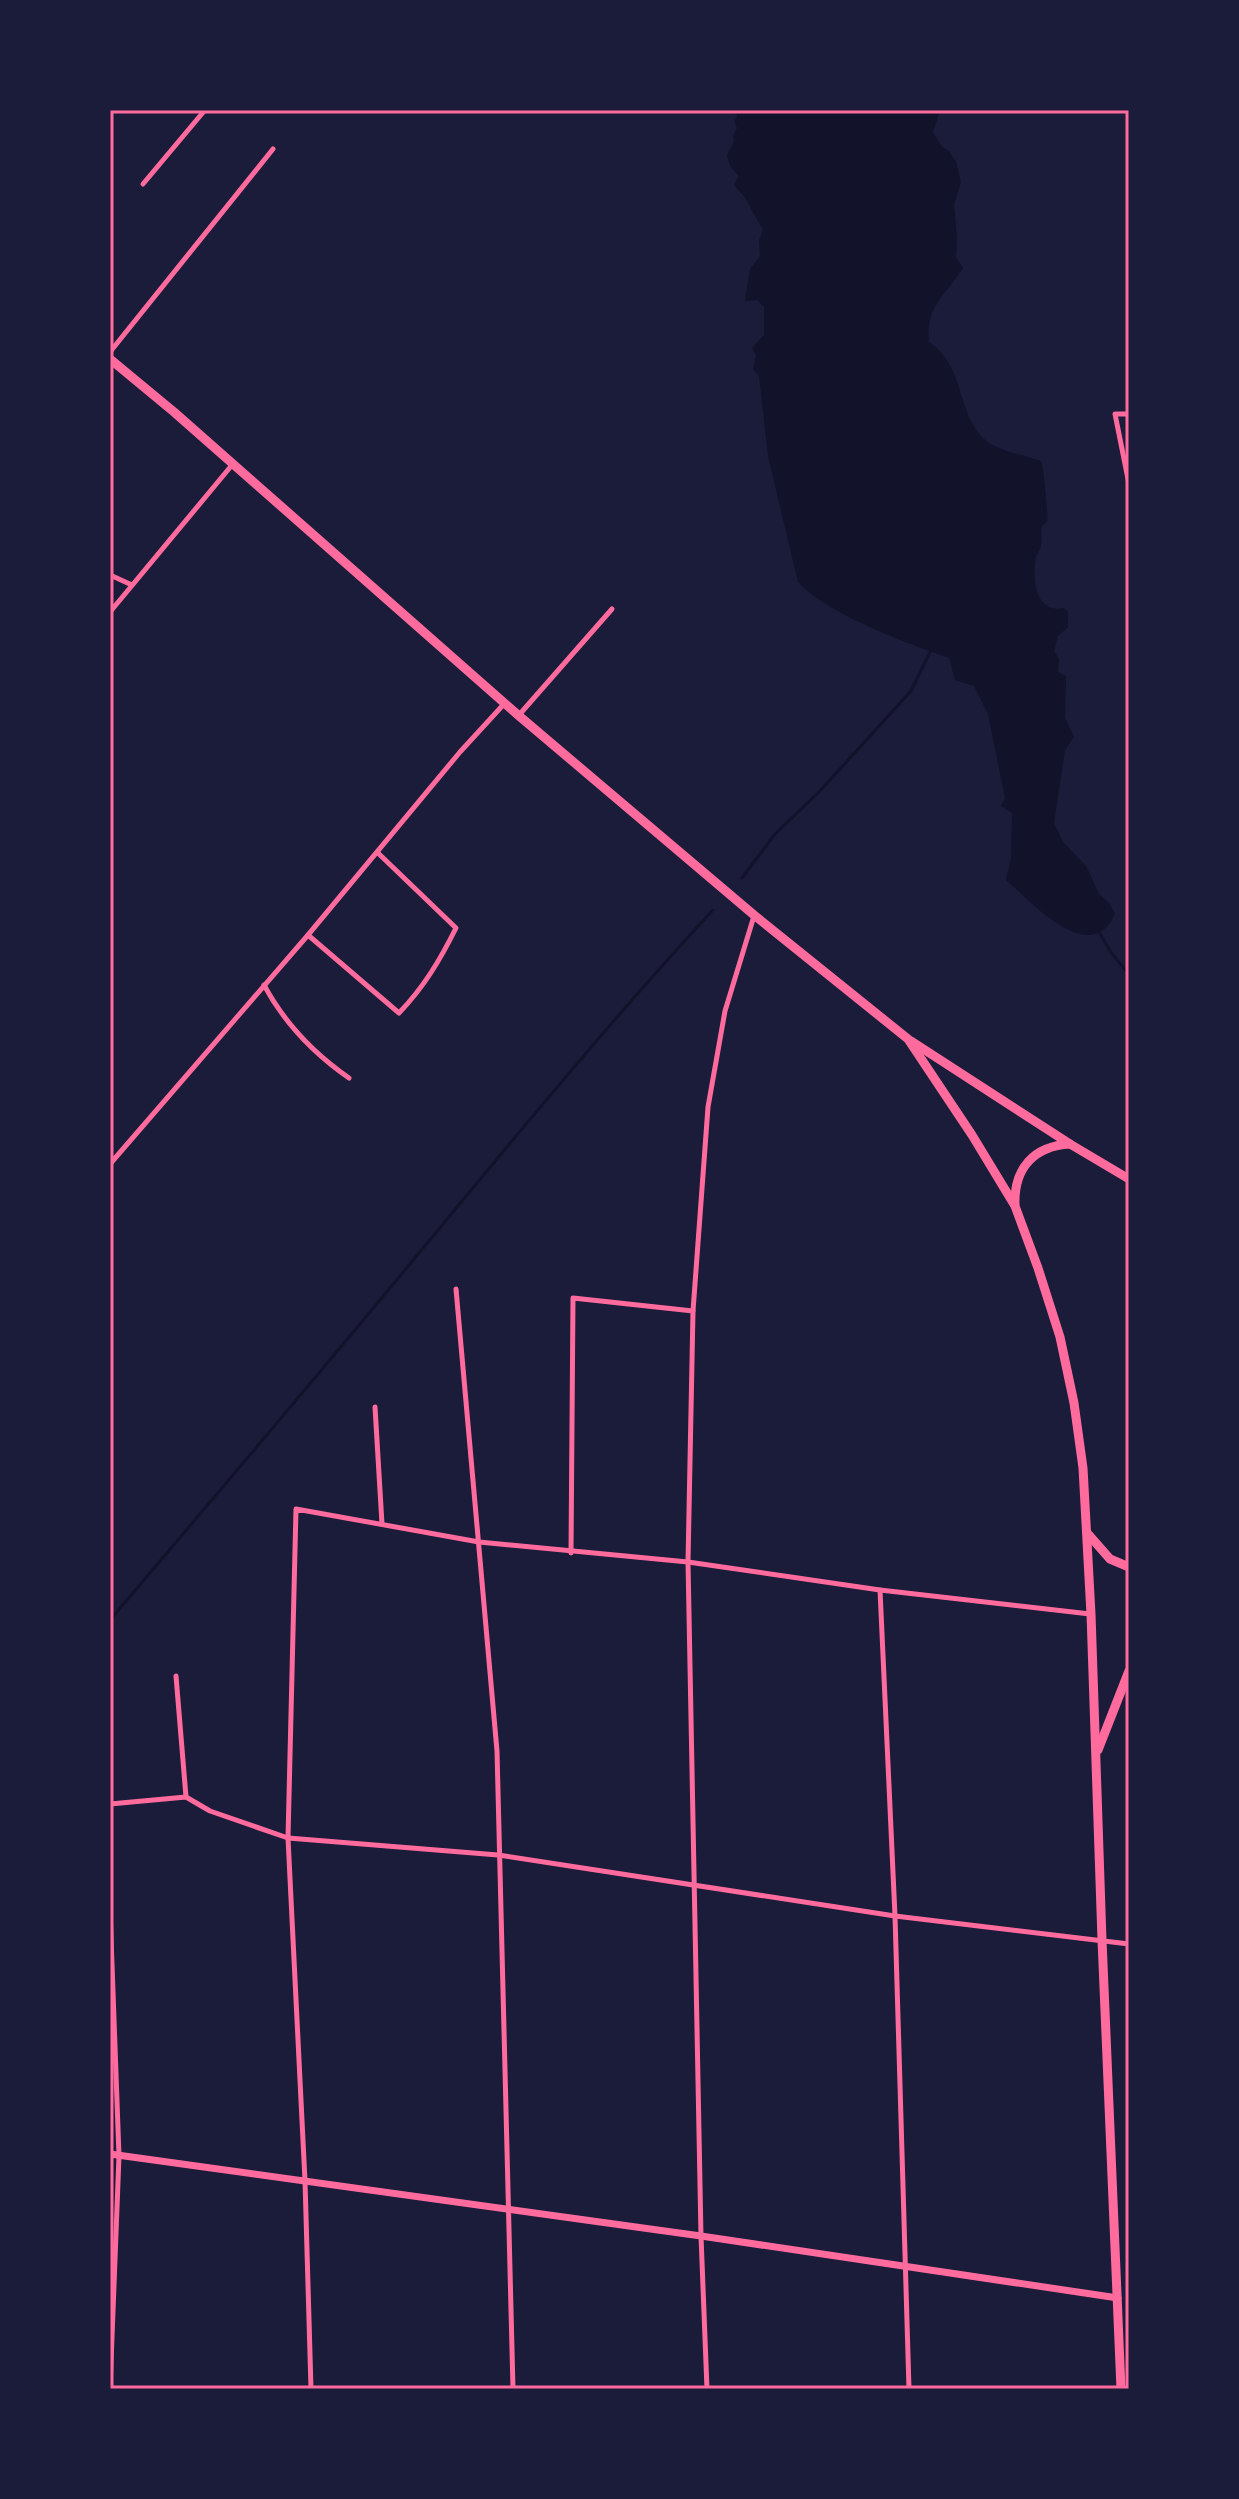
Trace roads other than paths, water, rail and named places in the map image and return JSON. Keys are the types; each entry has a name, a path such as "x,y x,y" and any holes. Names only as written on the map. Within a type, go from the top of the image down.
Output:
{"highway":[{"path":"110,359 518,715 754,915 908,1039 1129,1179"},
{"path":"908,1039 1015,1206 1060,1337 1074,1403 1088,1534 1121,2389"},
{"path":"1015,1206 1015,1188 1024,1166 1043,1150 1070,1144"},
{"path":"1088,1534 1110,1559 1129,1567"},
{"path":"1097,1754 1129,1671"}],"street":[{"path":"143,184 205,110"},
{"path":"110,352 273,149"},
{"path":"1129,414 1115,414 1129,484"},
{"path":"110,612 233,464"},
{"path":"110,575 132,585"},
{"path":"518,715 612,609"},
{"path":"110,1164 505,703"},
{"path":"308,935 399,1013 418,993 435,970 456,928 378,853"},
{"path":"707,2389 701,2236 688,1562 693,1311 708,1107 725,1011 754,915"},
{"path":"264,985 299,1037 349,1078"},
{"path":"456,1289 497,1751 513,2389"},
{"path":"571,1553 573,1298 693,1311"},
{"path":"375,1407 382,1524"},
{"path":"311,2389 305,2181 288,1838 296,1509 479,1542 688,1562 880,1590 1091,1614"},
{"path":"880,1590 895,1916 909,2389"},
{"path":"176,1676 186,1797"},
{"path":"110,1804 186,1797 210,1811 288,1838 498,1855 895,1916 1129,1944"},
{"path":"110,1909 114,2155 110,2389"},
{"path":"114,2155 701,2236 1129,2300"}],"waterway":[{"path":"742,878 775,834 819,792 911,691 932,648"},
{"path":"110,1620 561,1082 713,910"},
{"path":"1099,932 1129,974"}]}
